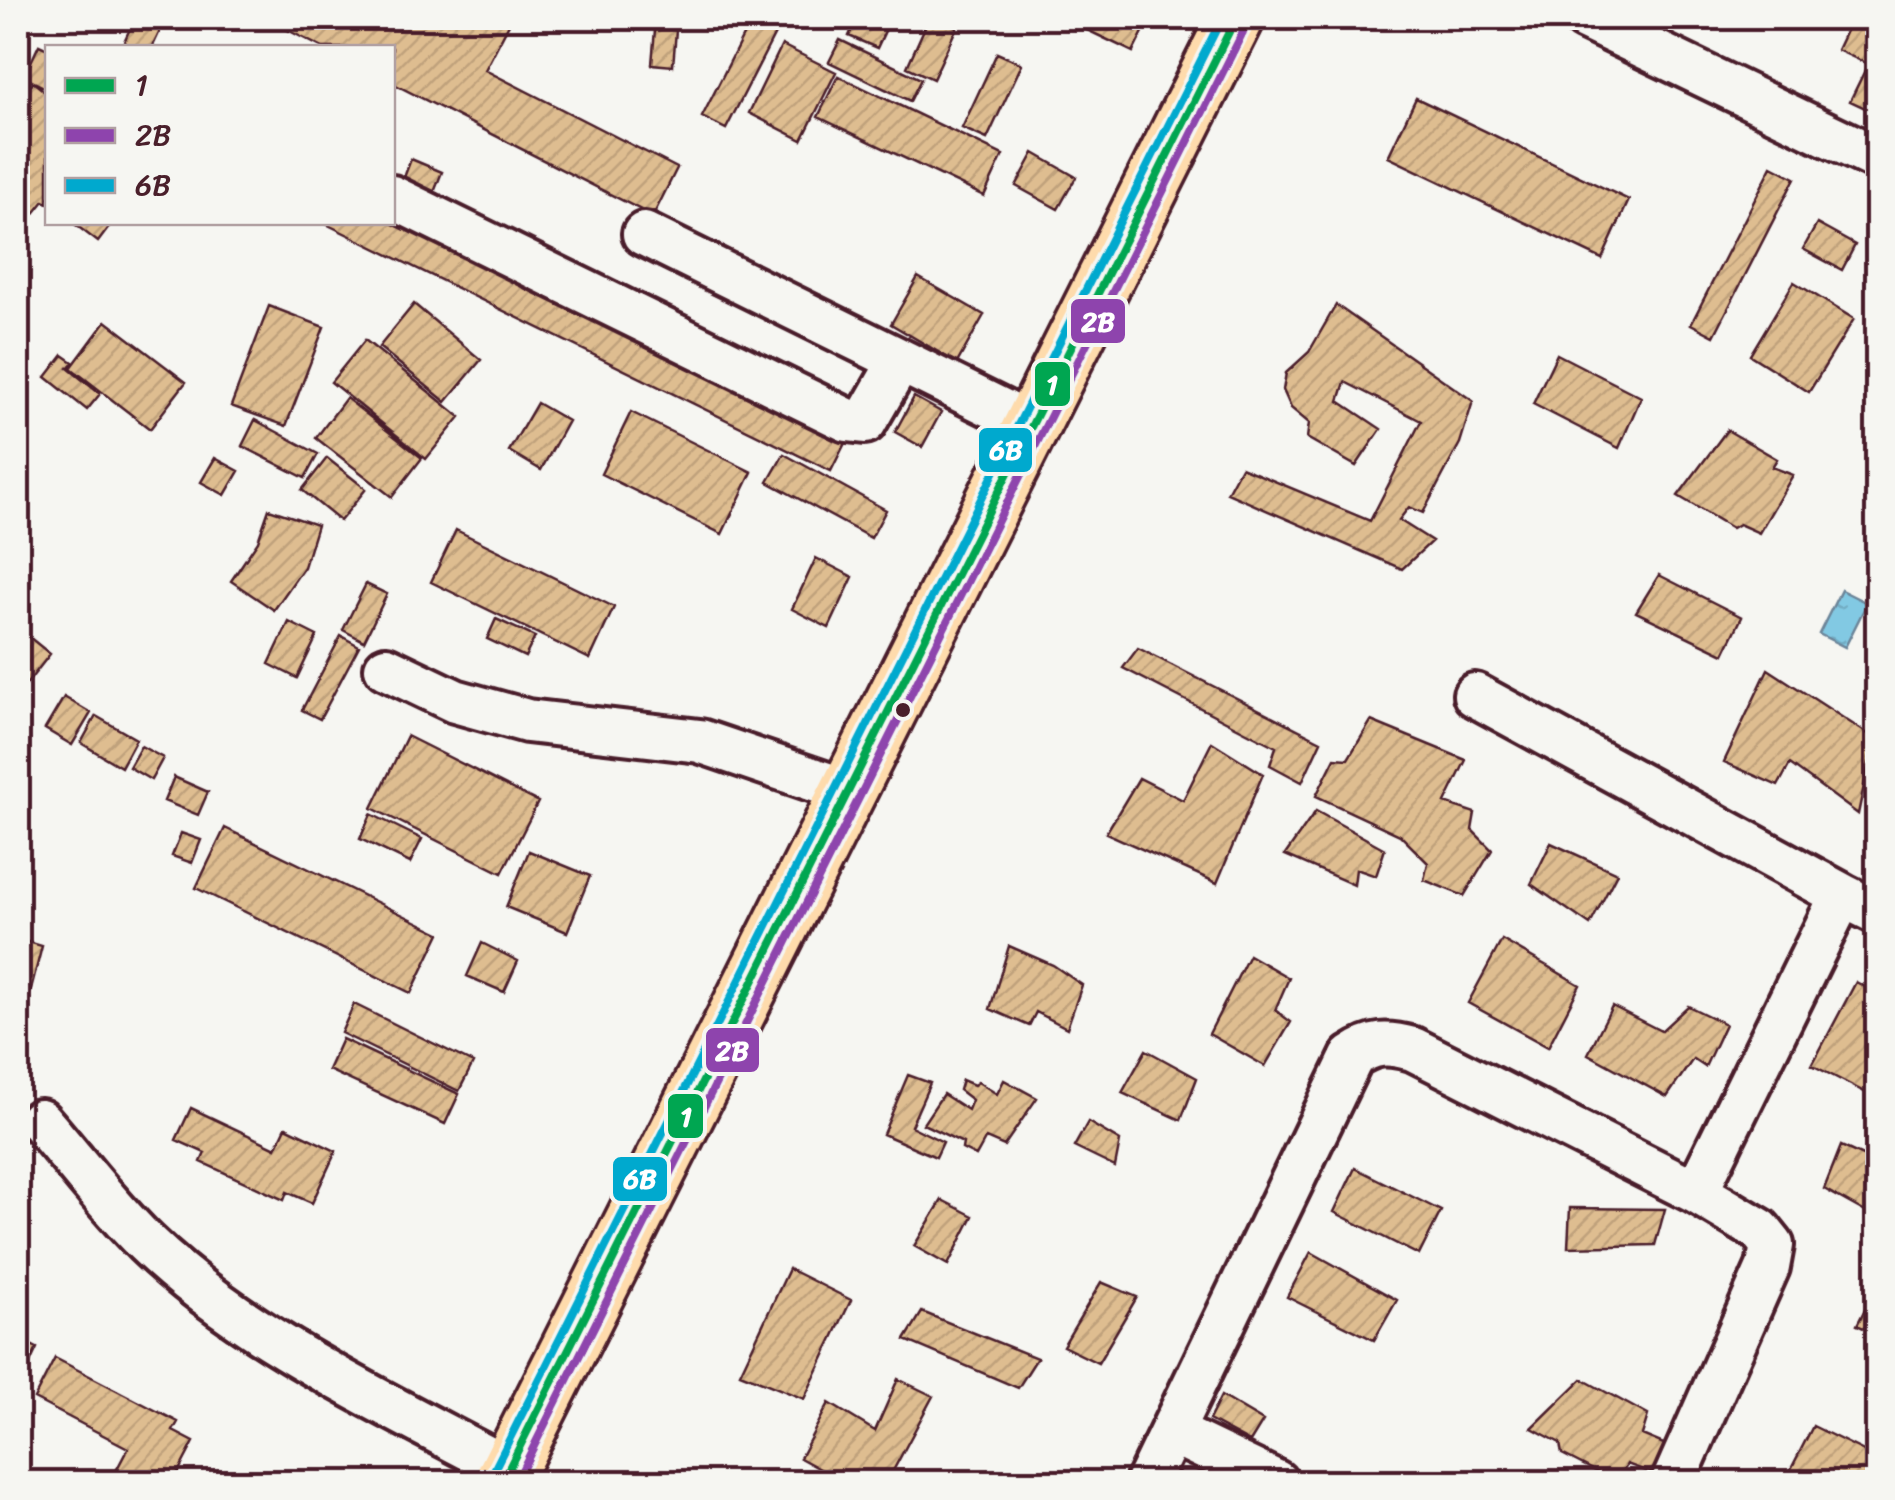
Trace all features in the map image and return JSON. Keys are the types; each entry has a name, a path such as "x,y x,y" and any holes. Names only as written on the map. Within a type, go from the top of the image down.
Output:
{"main road":[{"path":"504,1476 1236,18"}],"street":[{"path":"1584,18 1878,159"},
{"path":"395,198 847,420 864,422 900,361"},
{"path":"644,234 1032,426"},
{"path":"386,668 455,700 527,721 700,741 850,792"},
{"path":"1475,695 1860,904 1696,1192"},
{"path":"1146,1482 1174,1433 1352,1058 1371,1044 1391,1043 1413,1049 1696,1192 1760,1230 1772,1245 1768,1267 1673,1482"},
{"path":"40,1121 146,1243 231,1310 321,1369 504,1476"},
{"path":"1174,1433 1276,1482"}],"water":[{"path":"1841,590 1867,603 1845,647 1819,634"}],"building":[{"path":"135,18 166,18 153,45 122,45"},
{"path":"264,18 386,18 403,26 407,18 512,18 485,70 677,168 653,216 395,85 395,45 317,45"},
{"path":"656,18 677,18 673,66 652,64"},
{"path":"752,18 783,18 726,129 702,117"},
{"path":"857,18 891,18 877,48 849,36"},
{"path":"929,18 957,27 933,79 907,67"},
{"path":"1062,18 1150,18 1133,52"},
{"path":"1852,18 1878,18 1878,114 1850,101 1868,64 1837,50"},
{"path":"840,40 921,79 910,101 829,62"},
{"path":"39,45 45,48 45,88 24,77"},
{"path":"782,45 836,72 802,140 749,113"},
{"path":"997,53 1022,64 987,139 962,128"},
{"path":"838,76 1003,155 984,196 818,117"},
{"path":"33,82 45,92 45,202 32,216 18,204 18,102"},
{"path":"1416,98 1629,200 1602,259 1388,157"},
{"path":"1034,153 1076,177 1058,209 1016,186"},
{"path":"411,159 442,172 431,200 400,188"},
{"path":"1772,166 1795,178 1714,336 1691,324"},
{"path":"395,221 845,443 831,471 328,225 395,225"},
{"path":"1817,224 1855,245 1842,270 1803,249"},
{"path":"76,225 111,225 98,242"},
{"path":"918,277 984,315 957,363 891,324"},
{"path":"1794,282 1854,319 1809,392 1750,355"},
{"path":"414,304 481,360 446,402 379,347"},
{"path":"1336,305 1473,401 1460,443 1423,513 1409,507 1399,520 1432,541 1402,569 1227,493 1241,467 1370,521 1421,421 1345,382 1339,401 1381,429 1356,466 1307,438 1309,423 1291,408 1283,390 1286,373 1309,352"},
{"path":"269,306 324,327 286,426 231,406"},
{"path":"106,321 186,382 150,429 71,368"},
{"path":"365,340 460,417 426,459 331,382"},
{"path":"1557,354 1641,397 1619,448 1533,404"},
{"path":"63,355 73,362 68,368 100,394 87,410 46,377"},
{"path":"914,397 941,412 922,447 895,432"},
{"path":"346,398 422,458 392,497 316,438"},
{"path":"537,403 568,421 541,470 509,451"},
{"path":"631,412 752,472 722,534 601,474"},
{"path":"255,420 318,454 305,478 242,446"},
{"path":"1727,430 1777,459 1772,467 1793,475 1759,533 1739,524 1732,528 1678,496"},
{"path":"1878,434 1878,464 1866,458"},
{"path":"784,454 886,510 871,538 768,482"},
{"path":"215,458 239,471 225,495 201,482"},
{"path":"327,458 366,489 340,521 302,490"},
{"path":"269,509 317,525 304,567 274,610 231,581 258,541"},
{"path":"456,530 614,607 590,659 431,582"},
{"path":"816,558 853,577 829,628 792,609"},
{"path":"1659,575 1742,617 1724,654 1636,612"},
{"path":"366,584 387,594 364,641 343,630"},
{"path":"496,619 535,637 525,657 487,639"},
{"path":"289,622 317,636 297,678 269,664"},
{"path":"18,628 50,654 18,695"},
{"path":"341,636 359,646 320,719 302,710"},
{"path":"1138,648 1321,741 1302,782 1270,765 1276,747 1123,668"},
{"path":"1768,669 1874,738 1858,814 1790,764 1778,786 1724,762"},
{"path":"64,697 91,713 72,745 45,729"},
{"path":"96,716 136,739 121,767 81,743"},
{"path":"1371,721 1466,760 1445,803 1475,813 1472,830 1492,850 1464,896 1424,880 1428,863 1400,835 1316,796 1335,758 1348,759"},
{"path":"407,736 538,802 502,873 372,808"},
{"path":"1212,742 1263,774 1217,883 1106,833 1139,778 1183,800"},
{"path":"141,746 163,758 151,780 129,767"},
{"path":"174,777 208,792 198,815 164,801"},
{"path":"1316,811 1385,849 1376,876 1356,869 1354,885 1285,855"},
{"path":"371,814 422,839 410,863 360,839"},
{"path":"225,828 440,933 411,993 196,888"},
{"path":"181,833 201,840 192,863 172,856"},
{"path":"1551,843 1617,873 1590,925 1531,884"},
{"path":"529,851 590,876 567,932 506,907"},
{"path":"18,939 42,946 30,993 18,990"},
{"path":"1502,940 1580,985 1548,1047 1468,1003"},
{"path":"482,943 518,961 504,992 467,976"},
{"path":"1009,946 1053,965 1082,985 1067,1028 1036,1012 1029,1026 990,1009"},
{"path":"1249,955 1289,978 1275,1010 1291,1022 1265,1066 1209,1034"},
{"path":"1856,982 1878,994 1878,1099 1812,1065"},
{"path":"354,1004 473,1063 459,1091 341,1033"},
{"path":"1612,1006 1661,1031 1688,1006 1725,1024 1705,1067 1693,1059 1667,1097 1588,1054"},
{"path":"342,1039 459,1094 445,1124 328,1070"},
{"path":"1146,1050 1197,1078 1181,1120 1122,1093"},
{"path":"908,1075 930,1083 911,1126 943,1142 936,1157 883,1134"},
{"path":"962,1080 974,1085 978,1082 997,1094 1004,1080 1037,1098 1004,1146 986,1138 976,1156 962,1149 963,1143 923,1124 943,1094 968,1110 972,1100 959,1090"},
{"path":"191,1108 276,1148 286,1127 336,1151 312,1203 287,1192 284,1200 201,1162 205,1153 176,1140"},
{"path":"1088,1122 1120,1141 1115,1167 1074,1147"},
{"path":"1841,1146 1878,1163 1878,1219 1824,1189"},
{"path":"1355,1168 1441,1211 1419,1255 1334,1212"},
{"path":"942,1200 973,1216 948,1265 914,1246"},
{"path":"1570,1208 1665,1209 1655,1245 1568,1247"},
{"path":"1311,1252 1397,1300 1374,1340 1287,1297"},
{"path":"789,1269 851,1300 804,1399 740,1373"},
{"path":"1101,1282 1137,1297 1098,1363 1063,1346"},
{"path":"1878,1283 1878,1335 1857,1325"},
{"path":"922,1312 1037,1358 1018,1388 905,1340"},
{"path":"18,1338 37,1348 18,1389"},
{"path":"55,1358 178,1422 173,1431 194,1442 173,1482 143,1482 117,1469 128,1448 34,1399"},
{"path":"898,1379 933,1396 887,1482 844,1482 800,1458 829,1403 875,1431"},
{"path":"1582,1379 1648,1415 1642,1435 1671,1447 1654,1474 1627,1464 1617,1482 1562,1454 1560,1443 1532,1428"},
{"path":"1221,1396 1263,1421 1250,1442 1209,1420"},
{"path":"1813,1426 1878,1458 1878,1482 1814,1482 1789,1473"}],"transit line":[{"name":"6B","path":"491,1476 1222,18"},
{"name":"1","path":"502,1482 1236,18"},
{"name":"2B","path":"516,1482 1247,24"}]}
